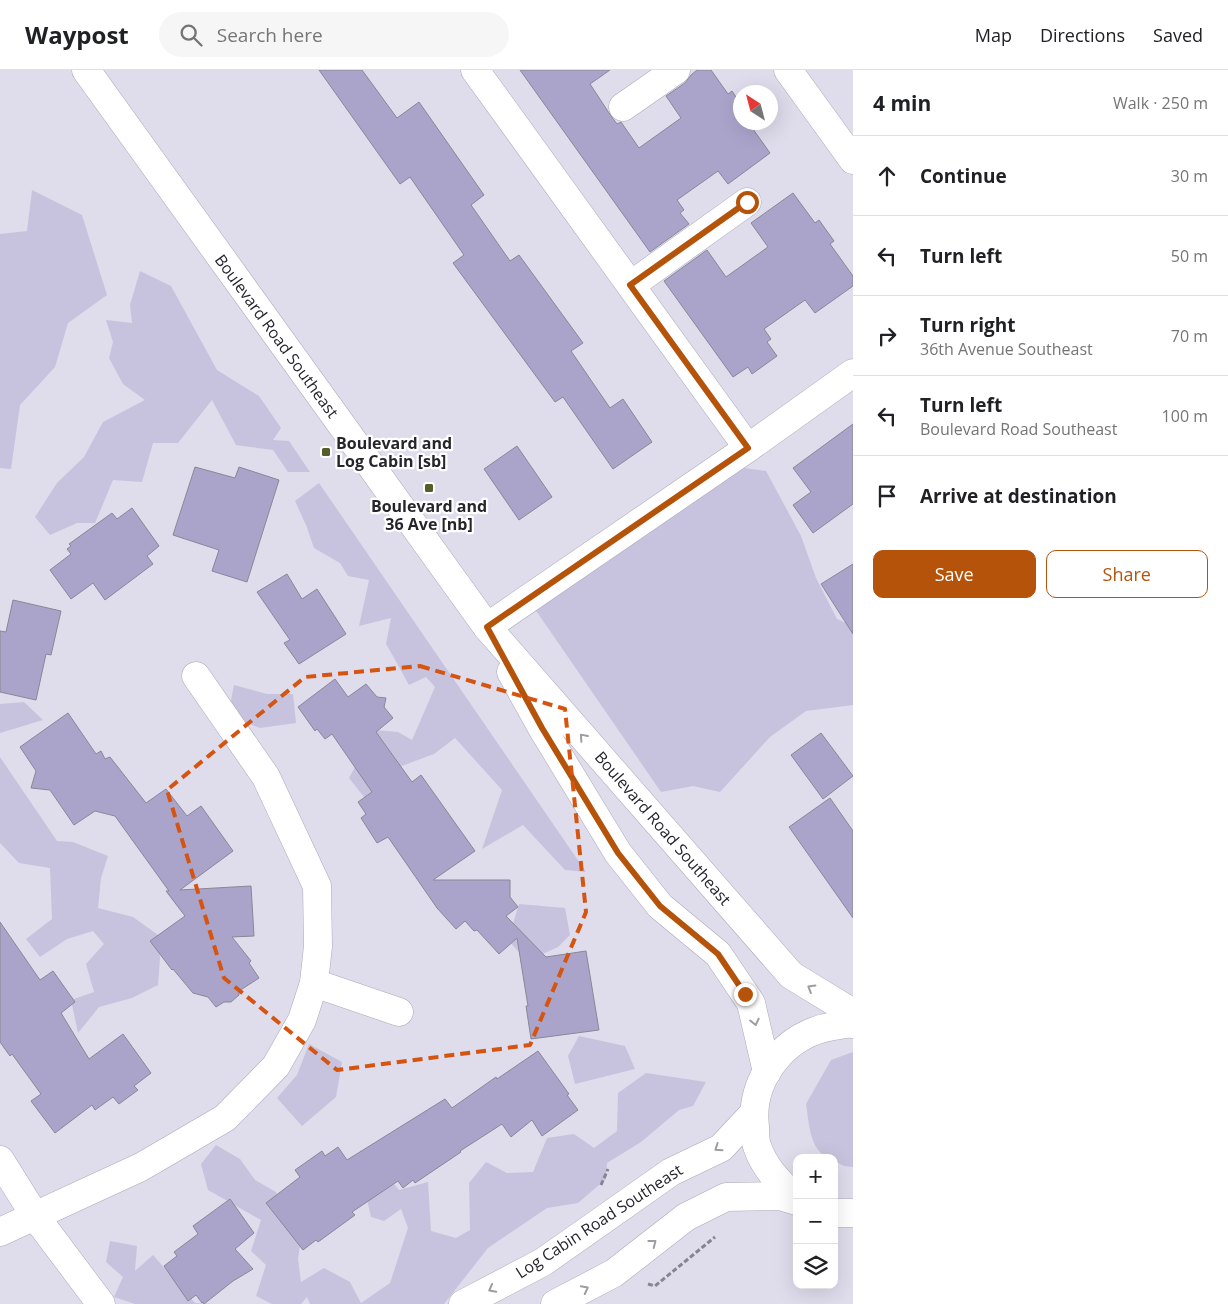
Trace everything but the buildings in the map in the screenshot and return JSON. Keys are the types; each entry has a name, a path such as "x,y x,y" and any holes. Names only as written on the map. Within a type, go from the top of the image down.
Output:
{"street":[{"name":"Boulevard Road Southeast","path":"86,70 487,627 791,976 853,1013"},
{"path":"475,70 748,448"},
{"path":"623,107 676,70"},
{"path":"788,70 848,143"},
{"path":"630,285 747,202"},
{"path":"487,627 748,448 853,373"},
{"name":"Boulevard Road Southeast","path":"487,627 542,728 618,853 660,906 718,954 750,1003 767,1072"},
{"path":"0,1232 141,1167 225,1118 276,1066 302,1020 314,984 318,946 317,886 266,777 196,676"},
{"path":"314,984 399,1012"},
{"path":"796,1199 770,1173 757,1145 753,1114 759,1086 773,1060 794,1040 821,1028 853,1024"},
{"name":"Log Cabin Road Southeast","path":"463,1304 543,1262 671,1172 720,1148 753,1114"},
{"path":"0,1160 35,1216 101,1304"},
{"path":"555,1304 614,1273 686,1218 726,1197 780,1196 793,1199"}],"highlighted area":[{"path":"420,666 565,709 586,912 530,1045 337,1070 224,978 167,790 305,677"}],"shaded area":[{"path":"32,190 82,215 107,295 68,323 55,367 20,405 11,469 0,468 0,234 27,231"},
{"path":"140,271 171,286 217,370 259,396 281,428 273,440 289,441 310,472 288,472 273,450 236,445 212,400 178,443 153,443 142,482 113,480 95,523 77,523 50,535 35,517 57,483 84,457 103,422 145,400 123,384 109,358 113,342 106,320 132,323 130,305"},
{"path":"723,465 766,471 801,536 816,578 837,619 853,626 853,705 806,711 770,737 720,792 693,786 661,792 528,599"},
{"path":"319,483 586,872 565,870 523,825 482,849 502,790 455,738 434,754 399,767 386,796 364,797 349,778 375,730 398,732 412,740 435,687 426,677 409,685 386,644 391,618 359,626 369,580 348,576 340,563 314,548 295,501"},
{"path":"234,685 267,694 293,694 296,723 260,728 228,716"},
{"path":"24,702 43,720 0,733 0,704"},
{"path":"0,757 57,841 73,842 108,856 101,878 98,908 133,917 158,935 160,958 158,985 132,998 99,1007 78,1033 71,1000 94,992 86,964 104,944 93,931 67,939 40,957 26,939 52,919 50,868 19,863 0,843"},
{"path":"519,904 565,908 570,935 558,947 527,961 508,940"},
{"path":"579,1036 625,1046 635,1069 575,1084 568,1056"},
{"path":"309,1044 342,1062 336,1097 302,1126 277,1098 297,1075"},
{"path":"853,1052 853,1167 838,1163 838,1154 823,1154 820,1152 815,1146 810,1129 806,1104 831,1060"},
{"path":"646,1073 706,1082 693,1106 679,1110 641,1142 607,1163 606,1179 578,1203 547,1208 488,1248 444,1304 310,1304 307,1297 301,1304 272,1304 256,1296 266,1265 251,1251 261,1220 208,1190 201,1164 216,1145 240,1159 255,1180 276,1192 283,1213 302,1232 298,1259 301,1282 324,1268 350,1282 361,1303 390,1283 408,1228 401,1209 384,1221 371,1217 364,1186 360,1150 377,1163 399,1190 428,1182 431,1231 456,1238 470,1230 469,1183 486,1162 507,1173 533,1172 547,1138 574,1134 594,1148 617,1131 618,1093"},
{"path":"110,1241 137,1246 135,1271 153,1255 195,1303 214,1304 135,1304 114,1297 123,1277 106,1262"}],"place":[{"name":"Boulevard and Log Cabin [sb]","path":"326,452"},
{"name":"Boulevard and 36 Ave [nb]","path":"429,488"}],"route":[{"path":"745,994 718,954 660,906 618,853 542,728 487,627 748,448 630,285 747,202"}]}
